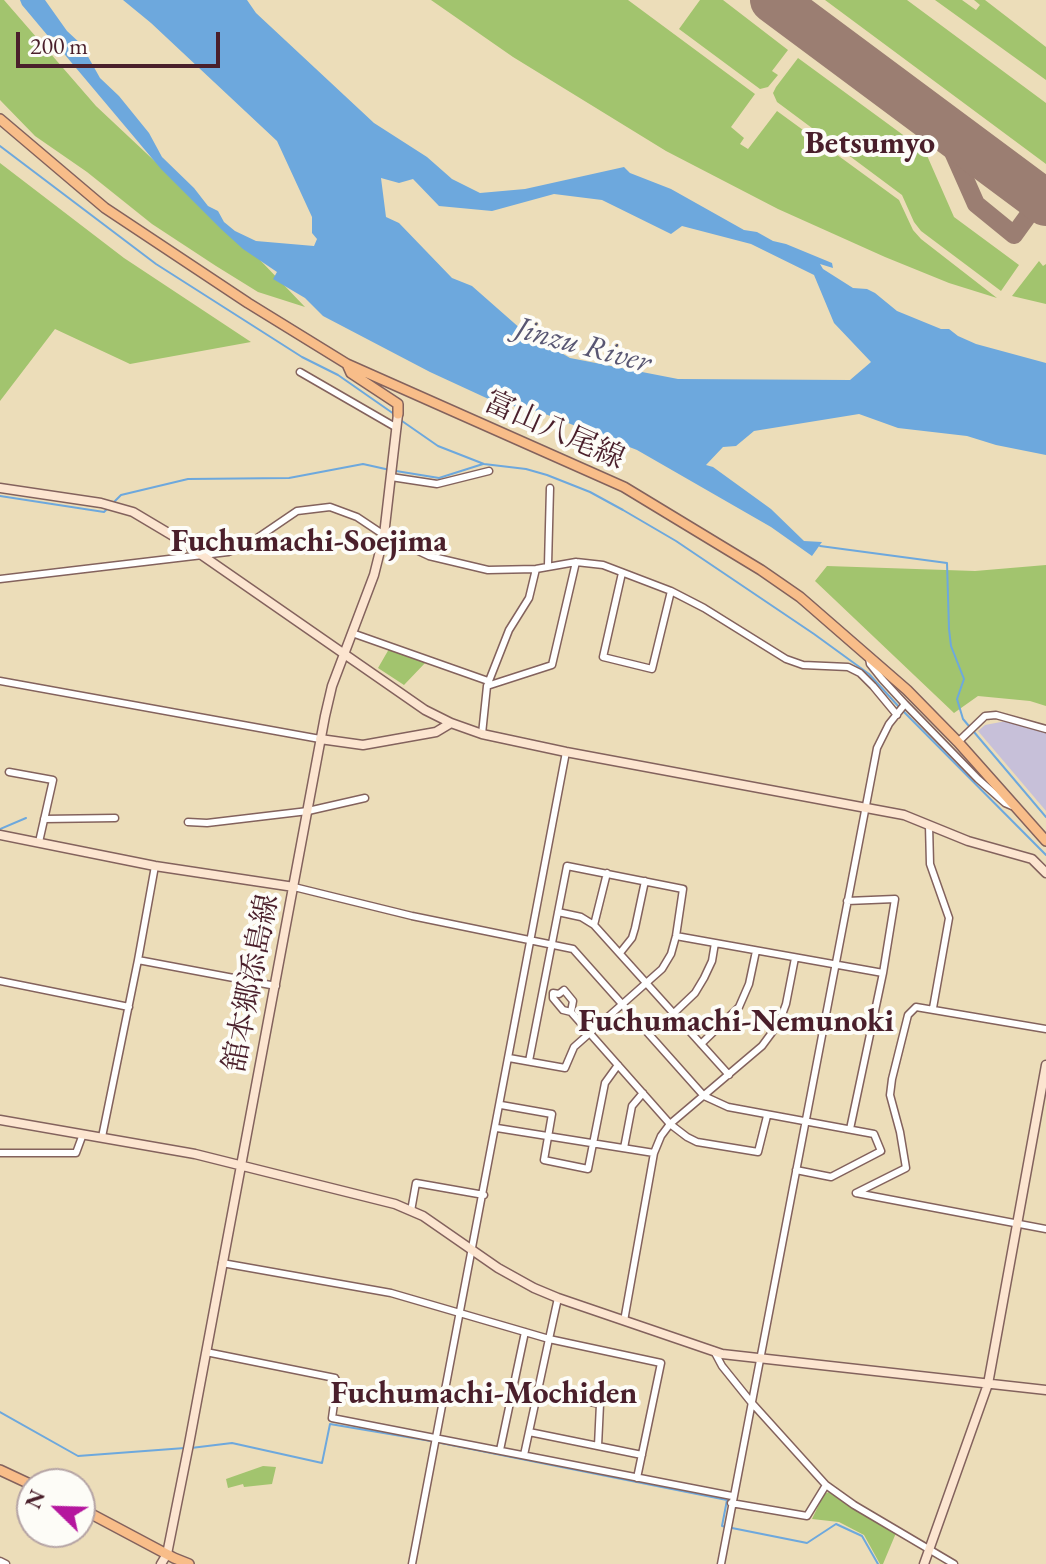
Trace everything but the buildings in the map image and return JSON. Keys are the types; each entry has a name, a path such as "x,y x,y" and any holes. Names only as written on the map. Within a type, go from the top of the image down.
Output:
{"main road":[{"name":"富山八尾線","path":"0,119 105,208 347,364 624,487 787,588 868,654 958,742 1046,841"},
{"path":"347,364 351,373 398,404 398,420"},
{"path":"96,1518 164,1559 189,1564"}],"street":[{"path":"300,372 398,420"},
{"name":"舘本郷添島線","path":"164,1559 276,986 320,739 332,686 374,575 384,535 398,420"},
{"path":"391,477 437,484 489,471"},
{"path":"0,488 101,503 133,512 204,557 425,710 451,723 482,734 566,752 904,815 968,841 1032,859 1046,873"},
{"path":"548,565 550,488"},
{"path":"0,579 228,552 250,543 297,511 314,507 341,510 429,556 488,570 536,569 576,562 603,565 671,591 786,659 803,665 848,667 860,673 1005,803 1015,807"},
{"path":"352,633 487,684 552,665 576,562"},
{"path":"482,734 487,684 509,630 529,598 536,569"},
{"path":"622,573 603,657 652,669 671,591"},
{"path":"868,654 870,664 901,709"},
{"path":"0,681 363,745 436,732 451,723"},
{"path":"721,1564 877,748 901,709"},
{"path":"958,742 985,716 996,715 1046,729"},
{"path":"412,1564 566,752"},
{"path":"9,772 53,780 39,842"},
{"path":"188,822 207,823 308,811 365,798"},
{"path":"44,819 115,818"},
{"path":"929,825 930,864 949,918 933,1008"},
{"path":"0,835 155,866 294,887 412,916 573,949 704,1096 728,1107 767,1116 874,1134 881,1151 831,1177 796,1170"},
{"path":"102,1137 155,866"},
{"path":"509,1058 565,1068 574,1047 662,969 671,954 676,936 683,889 567,866 529,1061"},
{"path":"594,925 607,873"},
{"path":"620,953 632,938 645,881"},
{"path":"847,901 895,899 883,973 850,1129"},
{"path":"558,912 581,917 594,925 729,1075"},
{"path":"676,936 883,973"},
{"path":"674,1013 695,993 704,978 712,961 715,943"},
{"path":"701,1044 739,1007 749,984 756,951"},
{"path":"624,1321 654,1153 661,1136 670,1124 762,1046 779,1023 795,958"},
{"path":"138,960 276,986"},
{"path":"0,981 129,1007"},
{"path":"544,991 553,993 553,998 563,1010 571,1012 670,1124 697,1142 758,1152 767,1116"},
{"path":"1046,1029 916,1007 908,1015 890,1095 906,1168 856,1193 1046,1229"},
{"path":"501,1105 552,1114 544,1160 588,1169 605,1083 618,1065"},
{"path":"924,1564 988,1384 1046,1065"},
{"path":"624,1148 632,1106 643,1093"},
{"path":"0,1120 241,1165 395,1204 423,1216 510,1276 558,1298 714,1351 761,1359 1046,1390"},
{"path":"497,1128 654,1153"},
{"path":"0,1153 76,1153 83,1134"},
{"path":"411,1211 416,1183 484,1195"},
{"path":"222,1263 391,1293 549,1339 661,1363 637,1478"},
{"path":"524,1455 558,1298"},
{"path":"500,1450 525,1332"},
{"path":"714,1351 717,1360 751,1402 826,1485 954,1564"},
{"path":"206,1352 335,1378 332,1418 637,1478 807,1516 826,1485"},
{"path":"537,1391 600,1404 598,1446"},
{"path":"529,1432 642,1455"},
{"path":"0,1561 6,1564"}],"shaded area":[{"path":"1006,721 1046,732 1046,811 978,731 985,725"}],"green space":[{"path":"0,0 4,0 96,106 260,260 305,307 258,292 216,266 152,224 87,172 35,136 0,100"},
{"path":"431,0 628,0 755,94 731,127 744,138 740,144 748,149 777,111 899,200 913,230 921,239 997,298 949,283 885,257 778,209 666,151 513,57"},
{"path":"700,0 723,0 788,50 772,71 778,75 768,87 760,89 679,29"},
{"path":"825,0 907,0 1046,103 1046,164"},
{"path":"935,0 962,0 976,10 980,5 974,0 985,0 1046,47 1046,80"},
{"path":"798,58 925,151 954,217 1019,265 1001,291 921,231 902,195 777,102 773,93"},
{"path":"0,163 124,258 251,342 130,364 55,329 0,401"},
{"path":"1039,261 1043,266 1046,264 1046,304 1012,296"},
{"path":"1046,565 1046,706 1030,701 978,696 954,713 815,581 827,566 975,571"},
{"path":"389,649 426,662 404,685 378,668"},
{"path":"263,1466 276,1467 272,1484 244,1487 243,1484 228,1488 226,1479"},
{"path":"829,1492 896,1533 883,1564 880,1564 864,1535 839,1522 812,1519 824,1494"}],"water":[{"path":"20,0 45,0 67,31 81,44 100,78 149,133 162,157 208,206 218,211 224,222 256,241 314,246 317,239 312,233 312,217 277,141 123,0 247,0 256,13 374,123 427,157 452,179 480,193 525,189 624,167 630,173 671,189 744,230 757,232 832,263 833,268 820,264 853,288 875,293 897,311 941,329 949,329 976,344 1046,363 1046,455 967,436 898,428 859,414 754,431 736,446 723,447 706,465 771,509 804,541 822,542 812,556 771,527 637,450 540,412 495,402 323,316 305,298 273,279 277,272 243,249 161,169 55,43 54,37 48,36","holes":["381,178 399,183 413,179 439,206 492,211 554,194 602,200 671,234 682,226 751,244 814,275 834,323 871,362 850,380 678,379 570,358 522,330 472,286 452,278 399,223 386,217"]}],"waterway":[{"path":"0,146 156,264 302,357 338,375 394,414"},
{"path":"402,421 438,446 484,464 547,475 590,492 623,510 676,541 814,634 869,674 899,707"},
{"path":"112,504 121,495 188,479 289,478 363,464 390,470"},
{"path":"396,471 439,478 483,464"},
{"path":"0,496 104,512 108,508"},
{"path":"820,546 947,563 951,646 964,679 957,699 963,719 1046,817"},
{"path":"903,711 1046,855"},
{"path":"0,829 26,818"},
{"path":"0,1412 78,1456 185,1448"},
{"path":"191,1448 232,1443 322,1463 330,1424 431,1441"},
{"path":"441,1443 727,1500 722,1526 807,1543 836,1524 862,1536 878,1564"}],"taxiway":[{"path":"941,125 976,204 1014,235 1040,199"}],"runway":[{"path":"773,0 1046,203"}],"district":[{"name":"Betsumyo","path":"870,144"},
{"name":"Fuchumachi-Soejima","path":"309,542"},
{"name":"Fuchumachi-Nemunoki","path":"736,1022"},
{"name":"Fuchumachi-Mochiden","path":"484,1394"}],"water label":[{"name":"Jinzu River","path":"583,346"}]}
